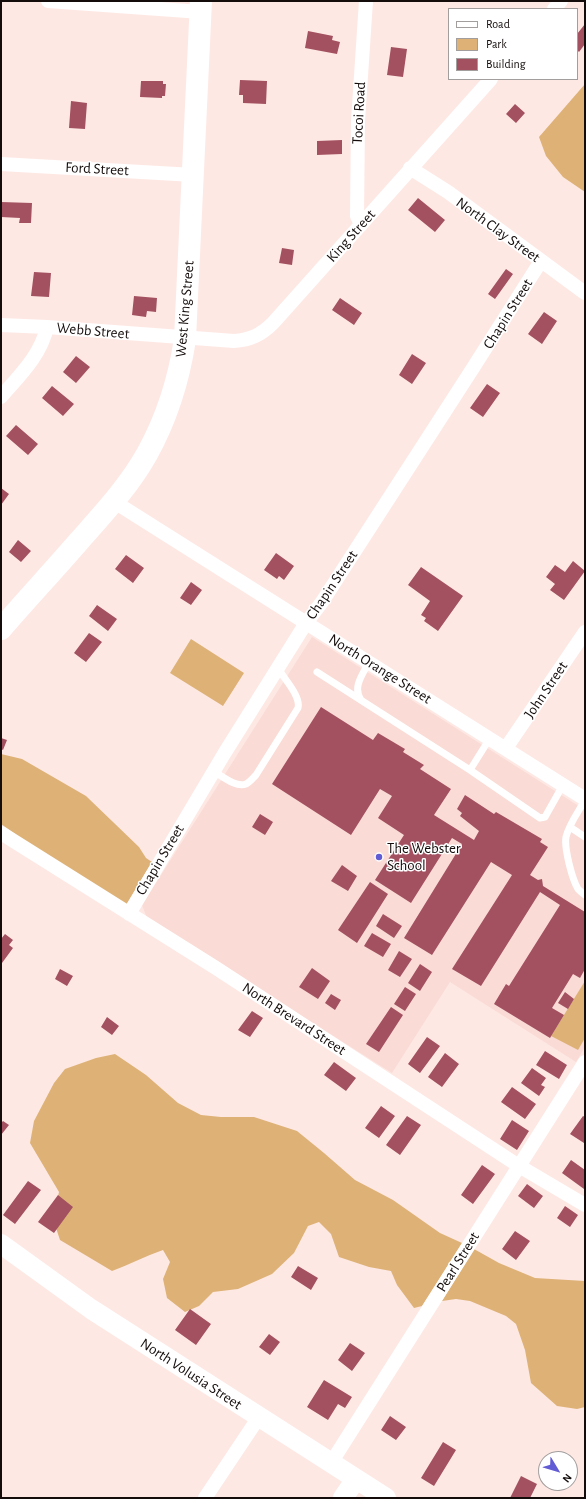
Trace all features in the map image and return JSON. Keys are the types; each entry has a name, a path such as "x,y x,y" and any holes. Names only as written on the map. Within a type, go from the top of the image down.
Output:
{"main road":[{"name":"West King Street","path":"1,629 131,480 147,454 161,426 176,383 185,338 201,6"},
{"name":"North Volusia Street","path":"1,1244 91,1309 386,1498"},
{"path":"343,1498 356,1479"}],"street":[{"path":"48,1 201,6"},
{"name":"Tocoi Road","path":"360,225 357,216 358,121 366,1"},
{"name":"King Street","path":"185,338 234,341 256,337 265,331 490,80"},
{"name":"Ford Street","path":"1,164 194,175"},
{"name":"North Clay Street","path":"410,168 448,192 585,293"},
{"name":"Chapin Street","path":"128,914 213,771 306,623 322,602 541,261"},
{"name":"Webb Street","path":"1,325 47,327 185,338"},
{"path":"1,396 24,371 39,351 44,340 47,327"},
{"name":"North Orange Street","path":"113,502 506,748 585,800"},
{"name":"John Street","path":"506,748 585,632"},
{"name":"North Brevard Street","path":"1,833 216,968 519,1166 585,1205"},
{"name":"Pearl Street","path":"331,1463 585,1062"},
{"path":"205,1498 259,1417"}],"lane":[{"path":"361,700 358,696 357,686 369,662"},
{"path":"213,771 240,785 247,784 256,775 298,708 299,703 297,697 278,668"},
{"path":"316,672 470,770 540,818 545,816 564,785"},
{"path":"470,770 490,738"},
{"path":"585,800 566,837 566,846 574,881 579,890 585,895"},
{"path":"570,827 585,837"}],"shaded area":[{"name":"The Webster School","path":"312,637 585,810 585,1047 576,1062 450,982 392,1073 147,918 142,905"}],"green space":[{"path":"585,84 585,192 563,177 546,156 539,137"},
{"path":"191,639 244,673 223,706 170,673"},
{"path":"1,754 22,759 86,796 139,847 146,858 152,862 126,905 35,848 1,824"},
{"path":"585,981 585,1038 578,1050 551,1036"},
{"path":"115,1054 146,1075 178,1103 201,1115 221,1117 254,1117 297,1131 355,1180 393,1200 440,1233 462,1243 422,1306 414,1308 397,1285 391,1271 369,1267 339,1257 331,1234 319,1222 308,1226 294,1253 272,1274 238,1289 213,1292 199,1306 185,1312 167,1298 163,1279 170,1262 163,1250 112,1271 60,1240 53,1219 59,1192 30,1143 34,1121 54,1083 65,1069 96,1058"},
{"path":"474,1249 499,1263 535,1278 585,1281 585,1407 577,1409 557,1406 531,1383 525,1350 516,1324 506,1316 470,1301 456,1299 442,1301"}],"building":[{"path":"585,24 585,44 579,52 578,51 578,33"},
{"path":"308,31 333,36 332,40 340,42 337,54 305,48"},
{"path":"391,47 407,49 403,77 387,75"},
{"path":"240,80 267,81 266,104 243,103 243,95 239,95"},
{"path":"141,81 163,81 163,84 166,84 165,96 162,96 162,98 140,97"},
{"path":"71,101 87,103 85,129 69,128"},
{"path":"515,104 525,113 516,123 506,114"},
{"path":"342,140 342,154 317,155 317,141"},
{"path":"418,198 445,220 435,232 408,210"},
{"path":"1,202 32,203 31,223 19,223 20,218 1,217"},
{"path":"282,248 294,250 292,265 279,263"},
{"path":"506,269 513,274 495,299 488,294"},
{"path":"34,272 51,273 49,297 31,296"},
{"path":"134,296 157,298 156,312 147,311 146,317 132,315"},
{"path":"340,298 362,313 354,325 332,310"},
{"path":"544,312 557,321 542,344 528,334"},
{"path":"412,354 426,363 412,384 399,375"},
{"path":"76,356 90,367 76,383 63,372"},
{"path":"487,384 500,393 483,417 470,408"},
{"path":"52,386 74,404 63,416 42,398"},
{"path":"16,425 38,444 28,455 6,436"},
{"path":"1,488 9,494 1,505"},
{"path":"18,540 31,551 21,562 9,552"},
{"path":"276,553 294,566 284,580 279,576 277,579 264,570"},
{"path":"126,555 144,568 133,583 115,569"},
{"path":"573,561 585,571 564,600 550,590 555,584 546,577 555,565 565,572"},
{"path":"421,567 463,596 438,631 424,621 426,618 421,615 430,601 408,585"},
{"path":"191,582 202,590 191,605 180,598"},
{"path":"97,605 117,619 108,631 89,616"},
{"path":"89,633 102,642 86,662 74,653"},
{"path":"321,707 373,740 378,733 405,749 403,752 424,765 420,769 451,789 434,815 474,840 479,831 460,816 462,813 457,809 465,795 494,814 496,812 542,839 540,842 548,847 530,875 538,880 542,879 543,886 585,912 585,969 580,978 573,974 552,1008 564,1015 550,1038 494,1004 506,984 509,986 560,905 540,892 481,986 452,969 512,875 491,862 432,955 404,938 462,844 452,838 411,903 375,880 404,835 378,818 392,796 380,789 351,835 272,784"},
{"path":"1,738 7,740 3,750 1,749"},
{"path":"260,814 273,822 265,835 252,827"},
{"path":"342,865 357,876 348,891 331,881"},
{"path":"370,882 388,894 357,943 338,930"},
{"path":"383,914 402,926 394,938 376,926"},
{"path":"372,933 391,944 383,957 364,946"},
{"path":"5,934 13,940 9,945 13,948 2,963 1,939"},
{"path":"399,951 412,959 400,977 388,970"},
{"path":"420,964 432,972 420,991 408,983"},
{"path":"312,968 330,981 318,999 299,987"},
{"path":"60,969 73,976 67,986 55,979"},
{"path":"405,987 416,994 405,1011 394,1004"},
{"path":"565,992 574,999 568,1009 558,1003"},
{"path":"331,994 341,1000 335,1010 325,1003"},
{"path":"391,1007 403,1015 379,1052 366,1044"},
{"path":"252,1011 263,1018 250,1037 238,1030"},
{"path":"107,1017 119,1026 112,1035 101,1027"},
{"path":"427,1037 440,1046 420,1073 408,1064"},
{"path":"545,1051 567,1065 559,1079 536,1065"},
{"path":"445,1053 459,1064 442,1087 428,1077"},
{"path":"334,1062 356,1078 346,1091 324,1075"},
{"path":"532,1068 546,1078 541,1085 545,1087 539,1096 521,1083"},
{"path":"512,1087 536,1104 525,1119 501,1102"},
{"path":"381,1106 395,1116 379,1138 365,1128"},
{"path":"407,1116 421,1125 400,1155 386,1145"},
{"path":"583,1116 585,1117 584,1143 570,1134"},
{"path":"512,1120 529,1131 517,1150 500,1139"},
{"path":"3,1121 9,1125 1,1135 1,1123"},
{"path":"571,1160 585,1170 584,1189 562,1173"},
{"path":"482,1165 495,1174 473,1204 461,1195"},
{"path":"28,1181 41,1190 15,1224 3,1215"},
{"path":"527,1184 543,1196 534,1208 518,1196"},
{"path":"58,1195 73,1207 54,1233 38,1222"},
{"path":"565,1206 578,1215 570,1227 557,1218"},
{"path":"515,1231 530,1241 516,1260 502,1249"},
{"path":"298,1266 318,1278 311,1290 291,1277"},
{"path":"190,1309 211,1324 196,1345 175,1330"},
{"path":"269,1334 280,1342 270,1355 259,1347"},
{"path":"350,1343 365,1353 352,1371 338,1360"},
{"path":"324,1380 352,1397 345,1408 338,1404 328,1420 307,1407"},
{"path":"390,1416 406,1427 396,1440 381,1430"},
{"path":"443,1442 456,1450 434,1486 421,1478"},
{"path":"521,1476 537,1484 530,1498 510,1498"}],"place":[{"name":"The Webster School","path":"379,857"}]}
